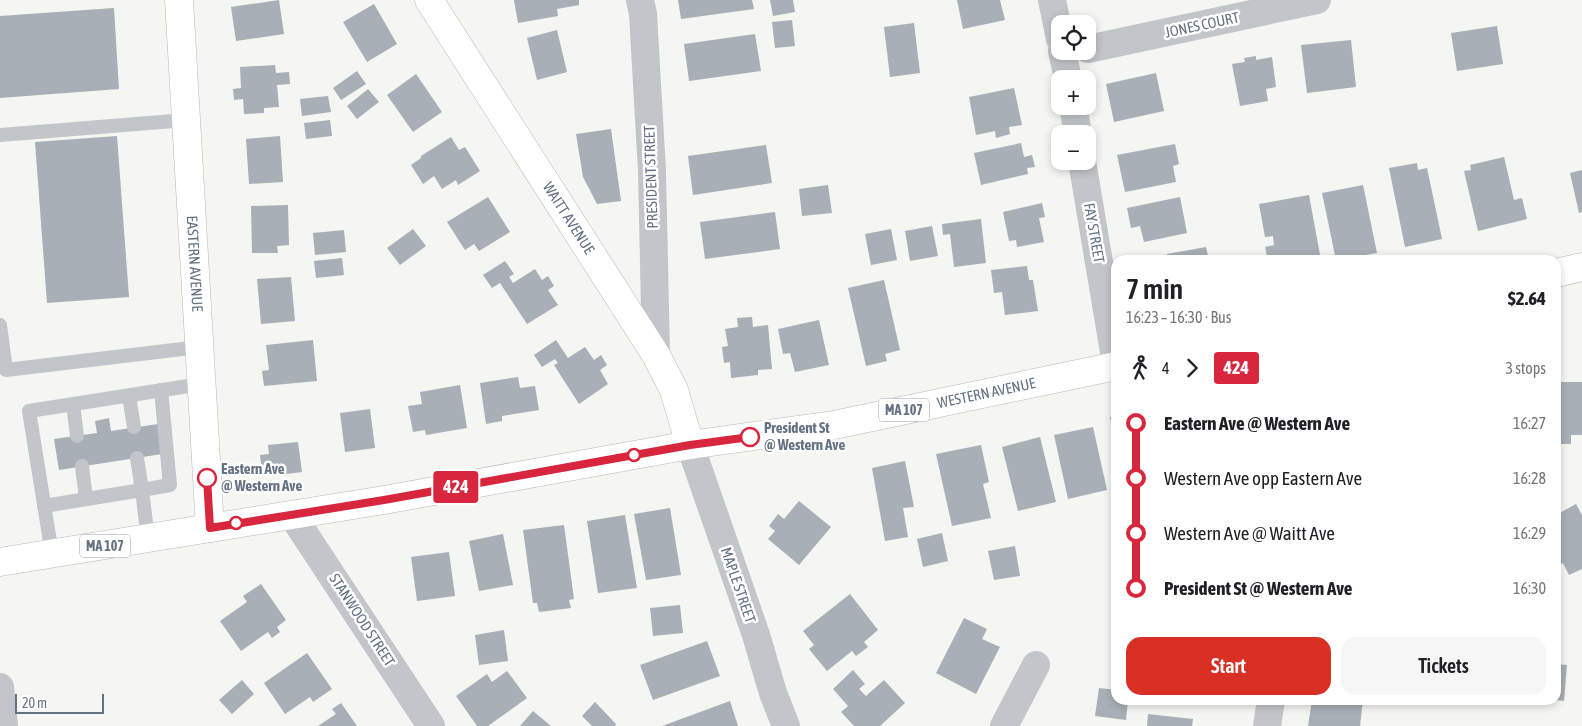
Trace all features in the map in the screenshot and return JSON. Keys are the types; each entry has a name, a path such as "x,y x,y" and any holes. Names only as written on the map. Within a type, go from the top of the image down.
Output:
{"main road":[{"name":"EASTERN AVENUE","path":"179,0 210,528"},
{"name":"WAITT AVENUE","path":"430,0 656,355 674,390 690,445"},
{"path":"1561,272 1582,267"},
{"name":"WESTERN AVENUE","path":"0,562 384,500 690,445 834,425 1111,366"}],"street":[{"name":"PRESIDENT STREET","path":"640,0 652,171 656,355"},
{"path":"1052,0 1057,15"},
{"name":"JONES COURT","path":"1096,48 1318,0"},
{"name":"FAY STREET","path":"1084,170 1111,335"},
{"name":"MAPLE STREET","path":"690,445 756,635 773,693 786,726"},
{"name":"STANWOOD STREET","path":"292,515 431,726"},
{"path":"1004,726 1036,665"},
{"path":"0,687 4,726"},
{"path":"1267,726 1270,705"}],"lane":[{"path":"0,135 186,120"},
{"path":"0,325 3,375 199,347"},
{"path":"52,554 29,411 202,384"},
{"path":"44,506 170,485 160,390"},
{"path":"129,396 134,428"},
{"path":"73,404 77,436"},
{"path":"138,458 148,539"},
{"path":"82,466 86,499"}],"building":[{"path":"279,0 284,34 236,41 231,7"},
{"path":"514,0 579,0 579,5 557,9 558,16 518,23"},
{"path":"678,0 752,0 754,9 681,19"},
{"path":"770,0 793,0 795,12 773,16"},
{"path":"957,0 1000,0 1005,20 963,29"},
{"path":"374,4 397,44 367,62 343,22"},
{"path":"114,8 119,89 0,98 0,16"},
{"path":"792,20 795,46 775,48 772,22"},
{"path":"914,23 920,73 890,77 884,27"},
{"path":"1497,26 1503,64 1457,71 1451,33"},
{"path":"557,30 567,72 537,80 527,38"},
{"path":"755,34 761,71 689,81 684,44"},
{"path":"1351,40 1356,87 1307,93 1301,45"},
{"path":"1256,56 1256,60 1272,57 1276,87 1266,89 1268,101 1240,106 1232,64 1245,62 1244,58"},
{"path":"275,65 276,73 289,72 290,84 277,85 279,107 264,108 264,113 244,114 243,99 234,100 233,89 241,88 240,67"},
{"path":"357,71 366,84 341,100 333,88"},
{"path":"1156,73 1164,111 1114,122 1106,84"},
{"path":"416,74 442,112 413,132 387,95"},
{"path":"1014,88 1022,125 1009,127 1010,134 996,138 995,131 976,135 969,97"},
{"path":"368,89 379,102 357,119 347,106"},
{"path":"328,96 331,112 302,116 300,99"},
{"path":"330,120 332,136 306,139 304,123"},
{"path":"611,129 621,201 597,204 583,177 576,134"},
{"path":"117,136 129,297 47,303 35,142"},
{"path":"280,136 283,182 249,184 246,139"},
{"path":"451,137 459,150 465,147 480,171 458,185 456,180 442,189 434,176 423,184 411,165 421,156"},
{"path":"1021,143 1024,157 1032,155 1035,167 1027,168 1028,174 981,185 974,153"},
{"path":"1175,144 1179,164 1173,166 1176,182 1125,192 1117,155"},
{"path":"766,145 772,183 693,195 688,156"},
{"path":"1504,157 1514,200 1522,198 1527,219 1478,231 1464,171 1471,170 1470,165"},
{"path":"1417,163 1418,170 1427,168 1442,239 1405,247 1389,168"},
{"path":"1582,170 1582,212 1579,213 1570,173"},
{"path":"828,185 832,213 802,216 799,189"},
{"path":"1363,185 1377,253 1335,255 1322,193"},
{"path":"1309,195 1320,255 1267,255 1265,247 1274,245 1273,236 1265,237 1259,204"},
{"path":"488,197 510,232 479,251 474,244 465,250 447,222"},
{"path":"1180,197 1187,233 1144,242 1140,226 1131,228 1127,208"},
{"path":"1042,203 1045,217 1039,218 1044,242 1017,247 1016,240 1009,241 1003,212"},
{"path":"288,205 289,245 277,246 278,253 252,253 251,206"},
{"path":"775,212 780,249 705,259 700,222"},
{"path":"981,219 986,263 954,267 950,234 943,235 942,224"},
{"path":"932,226 938,256 910,261 905,231"},
{"path":"413,229 426,246 400,265 387,248"},
{"path":"891,229 897,260 871,265 865,234"},
{"path":"344,230 346,252 315,255 313,233"},
{"path":"1206,247 1208,255 1167,255"},
{"path":"342,258 344,275 316,278 314,261"},
{"path":"505,261 514,274 509,277 513,283 535,269 542,280 548,276 554,286 548,290 558,305 527,324 500,283 492,288 483,275"},
{"path":"1027,266 1029,280 1033,280 1038,311 1005,315 1002,292 994,293 991,270"},
{"path":"291,277 295,321 261,324 257,279"},
{"path":"884,280 900,350 885,354 887,361 866,366 848,288"},
{"path":"752,317 753,327 768,325 772,369 758,370 758,375 731,378 730,362 724,363 722,347 728,346 725,329 738,327 737,318"},
{"path":"819,320 829,365 795,372 790,353 783,354 778,329"},
{"path":"313,340 317,381 264,386 262,371 269,370 266,345"},
{"path":"556,340 568,358 585,347 594,360 601,355 607,365 600,370 608,384 579,404 554,365 558,363 555,359 542,367 534,355"},
{"path":"518,377 520,388 535,386 539,410 502,416 502,421 486,424 480,383"},
{"path":"1561,382 1582,382 1582,435 1571,435 1571,444 1561,444"},
{"path":"460,385 467,428 426,435 425,430 413,432 408,406 422,404 420,392"},
{"path":"370,409 375,448 345,452 340,413"},
{"path":"109,418 111,431 158,424 162,454 59,470 54,439 97,433 95,421"},
{"path":"1093,427 1107,490 1068,499 1054,435"},
{"path":"1040,437 1056,502 1018,511 1002,447"},
{"path":"298,442 302,472 271,476 271,470 262,471 260,455 269,454 268,445"},
{"path":"981,445 989,482 983,484 991,518 952,526 936,454"},
{"path":"905,461 914,507 903,508 908,537 885,541 872,468"},
{"path":"799,501 831,527 799,565 768,539 775,531 769,526 778,514 784,519"},
{"path":"1576,504 1582,515 1582,569 1569,575 1563,563 1561,564 1561,512"},
{"path":"670,508 681,575 646,580 634,514"},
{"path":"625,515 637,588 598,593 587,521"},
{"path":"564,525 574,599 569,600 571,608 539,612 537,603 533,603 523,530"},
{"path":"942,533 948,561 923,567 917,539"},
{"path":"503,534 513,585 479,591 469,541"},
{"path":"1015,546 1020,576 994,580 988,551"},
{"path":"449,552 455,596 417,601 411,557"},
{"path":"261,584 286,620 277,627 280,632 272,638 268,632 241,651 220,621 247,602 243,596"},
{"path":"850,594 878,630 864,642 868,647 856,656 852,651 827,671 809,649 814,645 803,631"},
{"path":"680,605 683,633 653,636 650,608"},
{"path":"964,618 987,629 982,639 1000,647 976,694 936,673"},
{"path":"504,630 508,661 479,665 475,635"},
{"path":"707,641 720,676 653,700 640,665"},
{"path":"307,653 332,689 313,702 310,697 285,714 264,683"},
{"path":"1561,664 1567,665 1564,701 1561,701"},
{"path":"853,670 865,684 859,689 866,696 884,680 905,703 880,726 854,726 841,712 848,706 833,689"},
{"path":"507,671 527,698 488,726 477,726 456,696 487,674 492,682"},
{"path":"242,680 254,694 232,714 219,700"},
{"path":"1099,688 1111,689 1111,705 1128,705 1126,720 1095,716"},
{"path":"730,701 738,726 662,726"},
{"path":"595,702 616,724 615,726 592,726 582,716"},
{"path":"341,703 357,726 318,726 336,714 332,709"},
{"path":"1311,705 1362,705 1360,726 1308,726"},
{"path":"533,711 551,726 520,726"},
{"path":"1148,714 1193,719 1192,726 1147,726"}],"bus line":[{"name":"424","path":"207,478 210,528 384,500 690,445 750,437"}],"place":[{"name":"President St @ Western Ave","path":"750,437"},
{"name":"Eastern Ave @ Western Ave","path":"207,478"}]}
